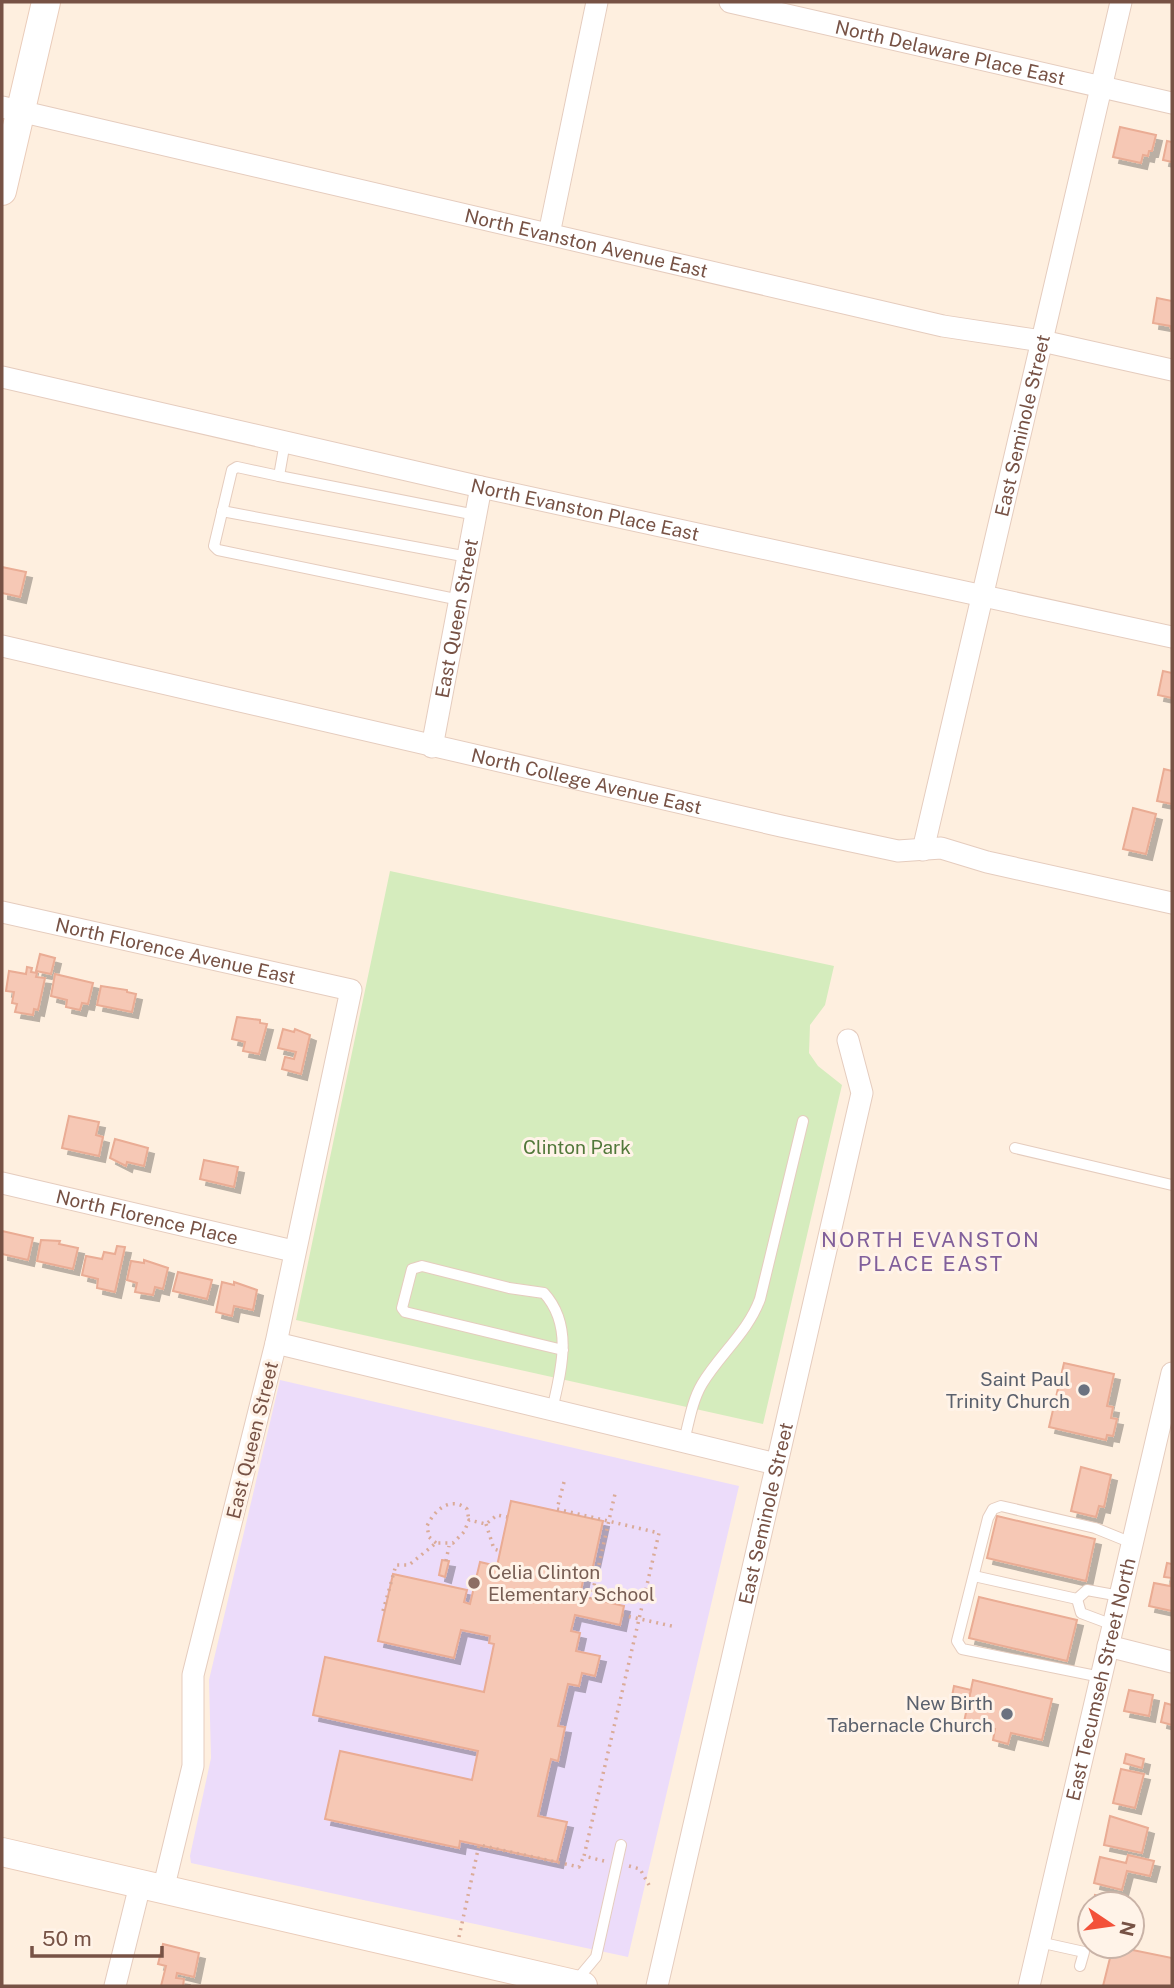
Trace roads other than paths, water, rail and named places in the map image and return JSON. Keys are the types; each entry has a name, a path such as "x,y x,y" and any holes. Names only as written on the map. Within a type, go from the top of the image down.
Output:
{"main road":[{"path":"2,191 11,109 46,2"},
{"path":"2,1852 578,1985"}],"street":[{"path":"549,234 597,2"},
{"name":"North Delaware Place East","path":"730,2 1172,103"},
{"name":"East Seminole Street","path":"923,850 1121,2"},
{"name":"North Evanston Avenue East","path":"11,109 943,326 1042,341 1172,370"},
{"name":"North Evanston Place East","path":"2,377 481,487 1172,638"},
{"name":"East Queen Street","path":"432,747 481,487"},
{"name":"North College Avenue East","path":"2,646 432,747 898,851 941,848 987,862 1172,903"},
{"name":"North Florence Avenue East","path":"2,912 351,990"},
{"name":"East Queen Street","path":"115,1986 194,1766 193,1675 276,1343 293,1251 351,990"},
{"name":"East Seminole Street","path":"657,1986 862,1093 848,1040"},
{"name":"North Florence Place","path":"2,1183 293,1251"},
{"path":"276,1343 776,1464"},
{"name":"East Tecumseh Street North","path":"1029,1986 1132,1543 1167,1416 1172,1373"},
{"path":"1108,1646 1172,1662"}],"lane":[{"path":"279,476 285,442"},
{"path":"460,600 218,550 214,546 232,470 237,467 476,515"},
{"path":"222,511 468,557"},
{"path":"684,1441 695,1399 703,1382 753,1318 760,1299 803,1121"},
{"path":"1015,1148 1172,1185"},
{"path":"552,1409 563,1350 554,1304 544,1293 509,1288 422,1266 412,1269 402,1308 405,1312 563,1350"},
{"path":"1101,1677 962,1649 957,1641 988,1518 993,1509 1001,1506 1094,1528 1132,1543"},
{"path":"974,1576 1077,1599"},
{"path":"1077,1599 1087,1590 1120,1596"},
{"path":"1077,1599 1081,1613 1113,1625"},
{"path":"578,1985 596,1956 621,1844"},
{"path":"1039,1942 1084,1952 1080,1966"}],"place":[{"name":"Saint Paul Trinity Church","path":"1084,1390"},
{"name":"Celia Clinton Elementary School","path":"474,1583"},
{"name":"New Birth Tabernacle Church","path":"1007,1714"}],"district":[{"name":"NORTH EVANSTON PLACE EAST","path":"931,1251"}],"park label":[{"name":"Clinton Park","path":"577,1147"}]}
